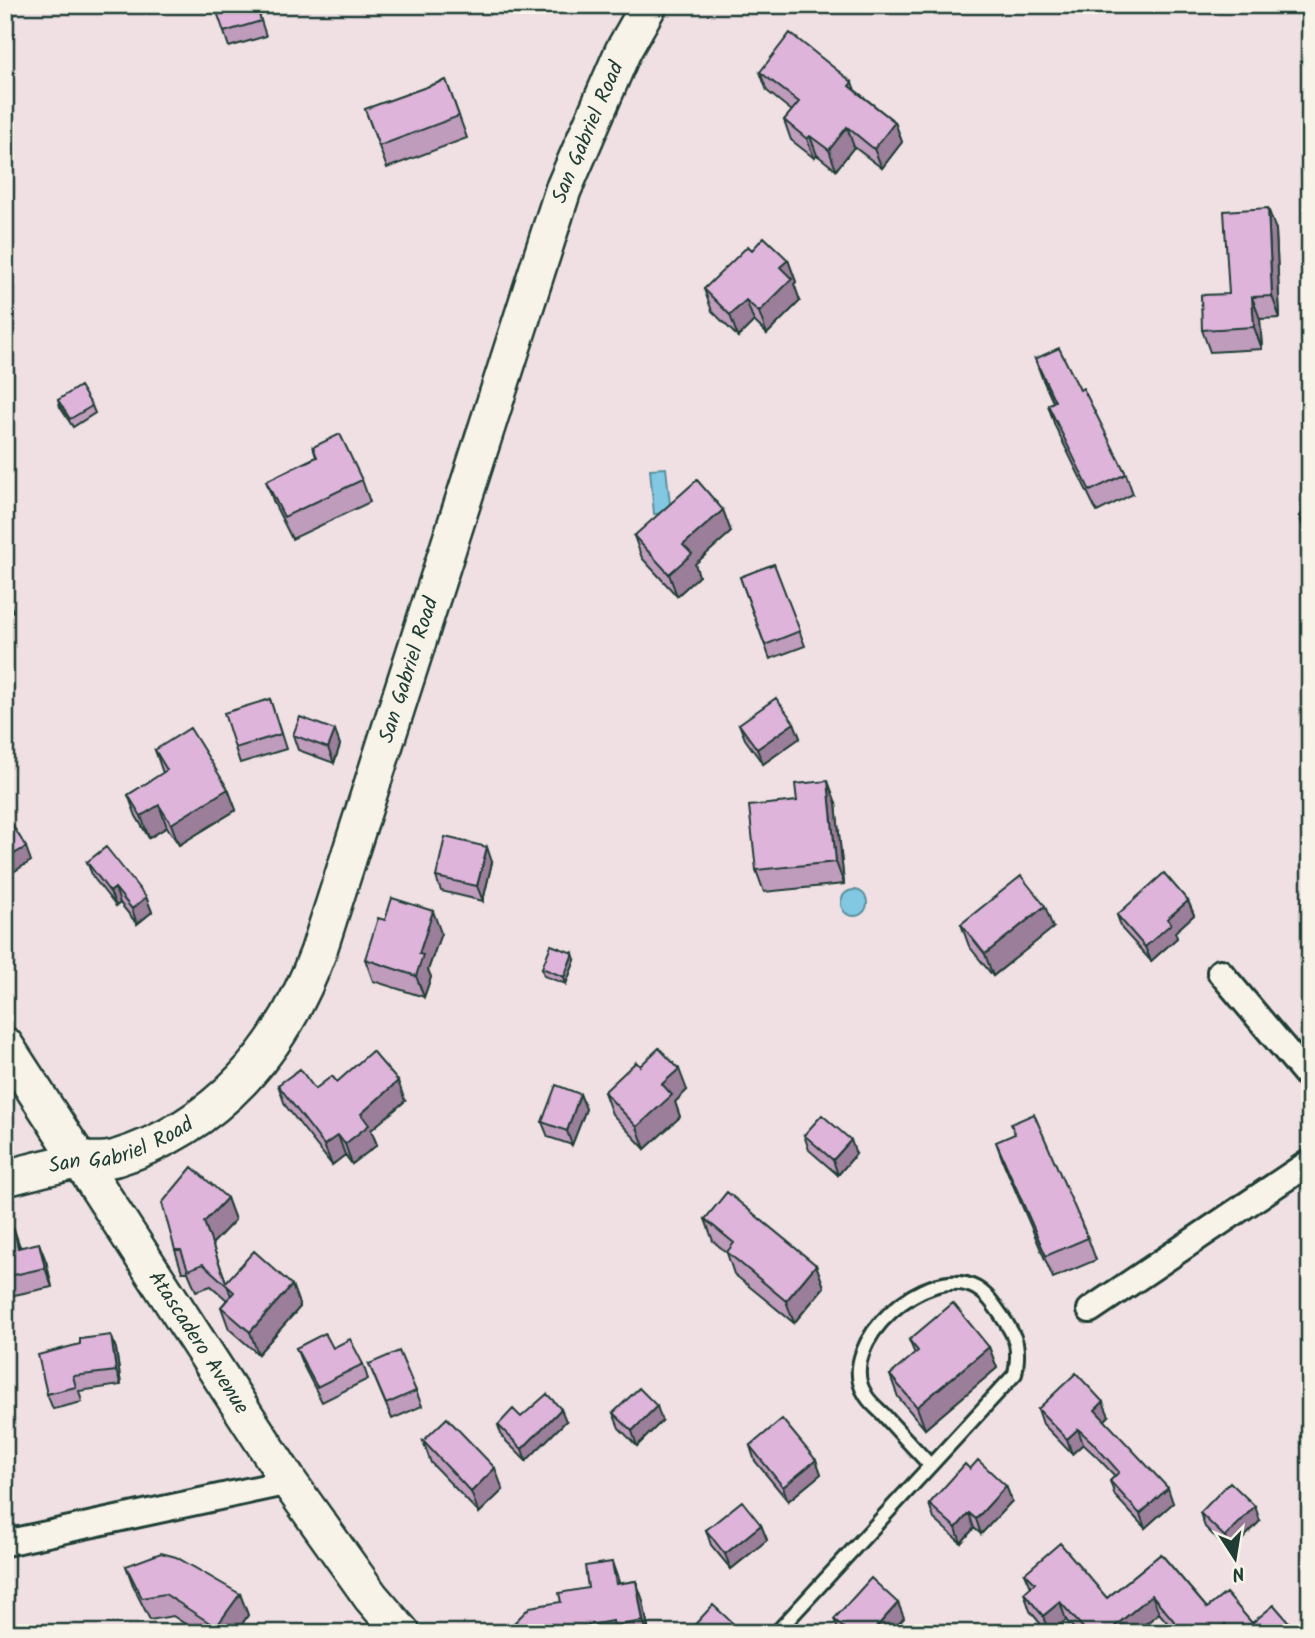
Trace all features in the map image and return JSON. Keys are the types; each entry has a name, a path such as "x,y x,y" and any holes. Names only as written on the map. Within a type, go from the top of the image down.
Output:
{"street":[{"name":"San Gabriel Road","path":"5,1178 80,1161 112,1160 158,1143 206,1112 228,1094 254,1067 282,1030 296,1005 318,953 563,190 623,51 649,5"},
{"path":"1220,972 1310,1079"},
{"name":"Atascadero Avenue","path":"5,1045 289,1482 371,1597 402,1633"},
{"path":"1090,1310 1310,1162"},
{"path":"5,1544 289,1482"}],"lane":[{"path":"776,1633 1015,1374 1019,1352 1013,1333 988,1298 975,1287 953,1282 916,1294 886,1317 872,1334 862,1355 859,1374 864,1394 930,1465"}],"water":[{"path":"666,468 671,513 654,514 650,469"},
{"path":"854,890 863,894 867,903 863,912 854,916 845,912 841,903 845,894"}],"building":[{"path":"238,5 256,5 261,21 224,32 217,12"},
{"path":"790,33 852,82 849,86 895,122 874,149 847,127 829,150 810,136 807,139 784,120 799,102 760,72"},
{"path":"446,80 459,116 379,146 365,109"},
{"path":"1268,208 1272,296 1252,297 1254,327 1202,330 1201,295 1229,294 1224,211"},
{"path":"764,237 788,260 780,267 792,279 759,312 746,300 730,315 704,289 748,246 752,250"},
{"path":"1059,348 1080,390 1083,388 1126,474 1090,491 1048,405 1055,401 1035,359"},
{"path":"80,386 92,406 70,419 58,400"},
{"path":"340,434 362,480 284,517 266,481 317,457 313,447"},
{"path":"697,480 723,510 683,545 692,554 669,574 634,536"},
{"path":"1310,509 1310,531 1299,516"},
{"path":"774,564 800,631 765,645 740,577"},
{"path":"776,698 794,723 757,749 739,724"},
{"path":"270,699 281,734 235,748 224,713"},
{"path":"300,717 335,730 328,748 293,735"},
{"path":"190,728 228,789 171,824 159,805 141,816 128,795 167,770 155,750"},
{"path":"828,781 836,862 756,870 749,806 797,801 795,784"},
{"path":"5,813 26,847 5,859"},
{"path":"445,837 487,847 477,886 436,877"},
{"path":"106,847 146,897 132,909 115,888 110,892 87,862"},
{"path":"1164,873 1188,901 1167,919 1171,924 1145,947 1117,915"},
{"path":"1021,876 1045,906 985,954 961,924"},
{"path":"392,898 433,911 419,954 423,955 416,976 365,959 378,918 385,920"},
{"path":"551,945 573,953 564,977 542,968"},
{"path":"659,1048 679,1069 662,1084 672,1095 637,1127 604,1092 636,1062 640,1066"},
{"path":"372,1051 398,1081 361,1114 369,1125 345,1144 338,1135 324,1145 278,1085 300,1069 315,1089 332,1076 337,1082"},
{"path":"556,1085 580,1094 567,1131 542,1122"},
{"path":"1034,1114 1088,1238 1046,1256 996,1142 1015,1134 1011,1124"},
{"path":"822,1115 851,1140 833,1160 804,1135"},
{"path":"192,1167 227,1198 204,1222 226,1282 254,1251 292,1285 250,1332 221,1307 234,1292 203,1264 188,1270 181,1250 175,1250 162,1203"},
{"path":"727,1192 816,1265 786,1301 727,1252 734,1243 705,1219"},
{"path":"14,1229 18,1248 39,1243 45,1268 5,1277 5,1230"},
{"path":"953,1303 989,1347 917,1407 890,1375 918,1351 909,1340"},
{"path":"325,1333 333,1348 350,1339 363,1364 317,1387 296,1348"},
{"path":"111,1335 116,1371 73,1376 76,1387 47,1394 38,1355 80,1344 80,1339"},
{"path":"399,1351 416,1391 386,1404 369,1364"},
{"path":"1076,1373 1103,1402 1095,1410 1168,1488 1140,1514 1110,1481 1119,1472 1092,1442 1078,1429 1067,1439 1038,1409"},
{"path":"639,1388 657,1406 632,1431 613,1413"},
{"path":"547,1394 561,1409 522,1449 498,1425 513,1409 521,1417"},
{"path":"447,1418 495,1468 471,1492 423,1441"},
{"path":"782,1419 816,1460 783,1487 750,1446"},
{"path":"978,1460 1006,1486 976,1519 969,1513 956,1528 929,1504 965,1464 970,1469"},
{"path":"1230,1482 1255,1506 1225,1537 1200,1513"},
{"path":"742,1501 761,1525 725,1554 706,1530"},
{"path":"1060,1543 1107,1598 1161,1554 1207,1608 1226,1593 1252,1623 1274,1605 1293,1627 1286,1633 1232,1633 1225,1624 1215,1633 1184,1633 1152,1595 1107,1633 1085,1633 1060,1602 1043,1616 1024,1593 1035,1583 1025,1573"},
{"path":"161,1553 176,1557 240,1594 216,1627 165,1594 142,1598 126,1566"},
{"path":"612,1562 616,1584 636,1581 643,1621 614,1626 613,1621 542,1633 504,1633 530,1607 561,1602 559,1593 588,1588 585,1566"},
{"path":"871,1578 898,1603 871,1633 849,1633 834,1619"},
{"path":"713,1605 738,1628 734,1633 687,1633"}]}
